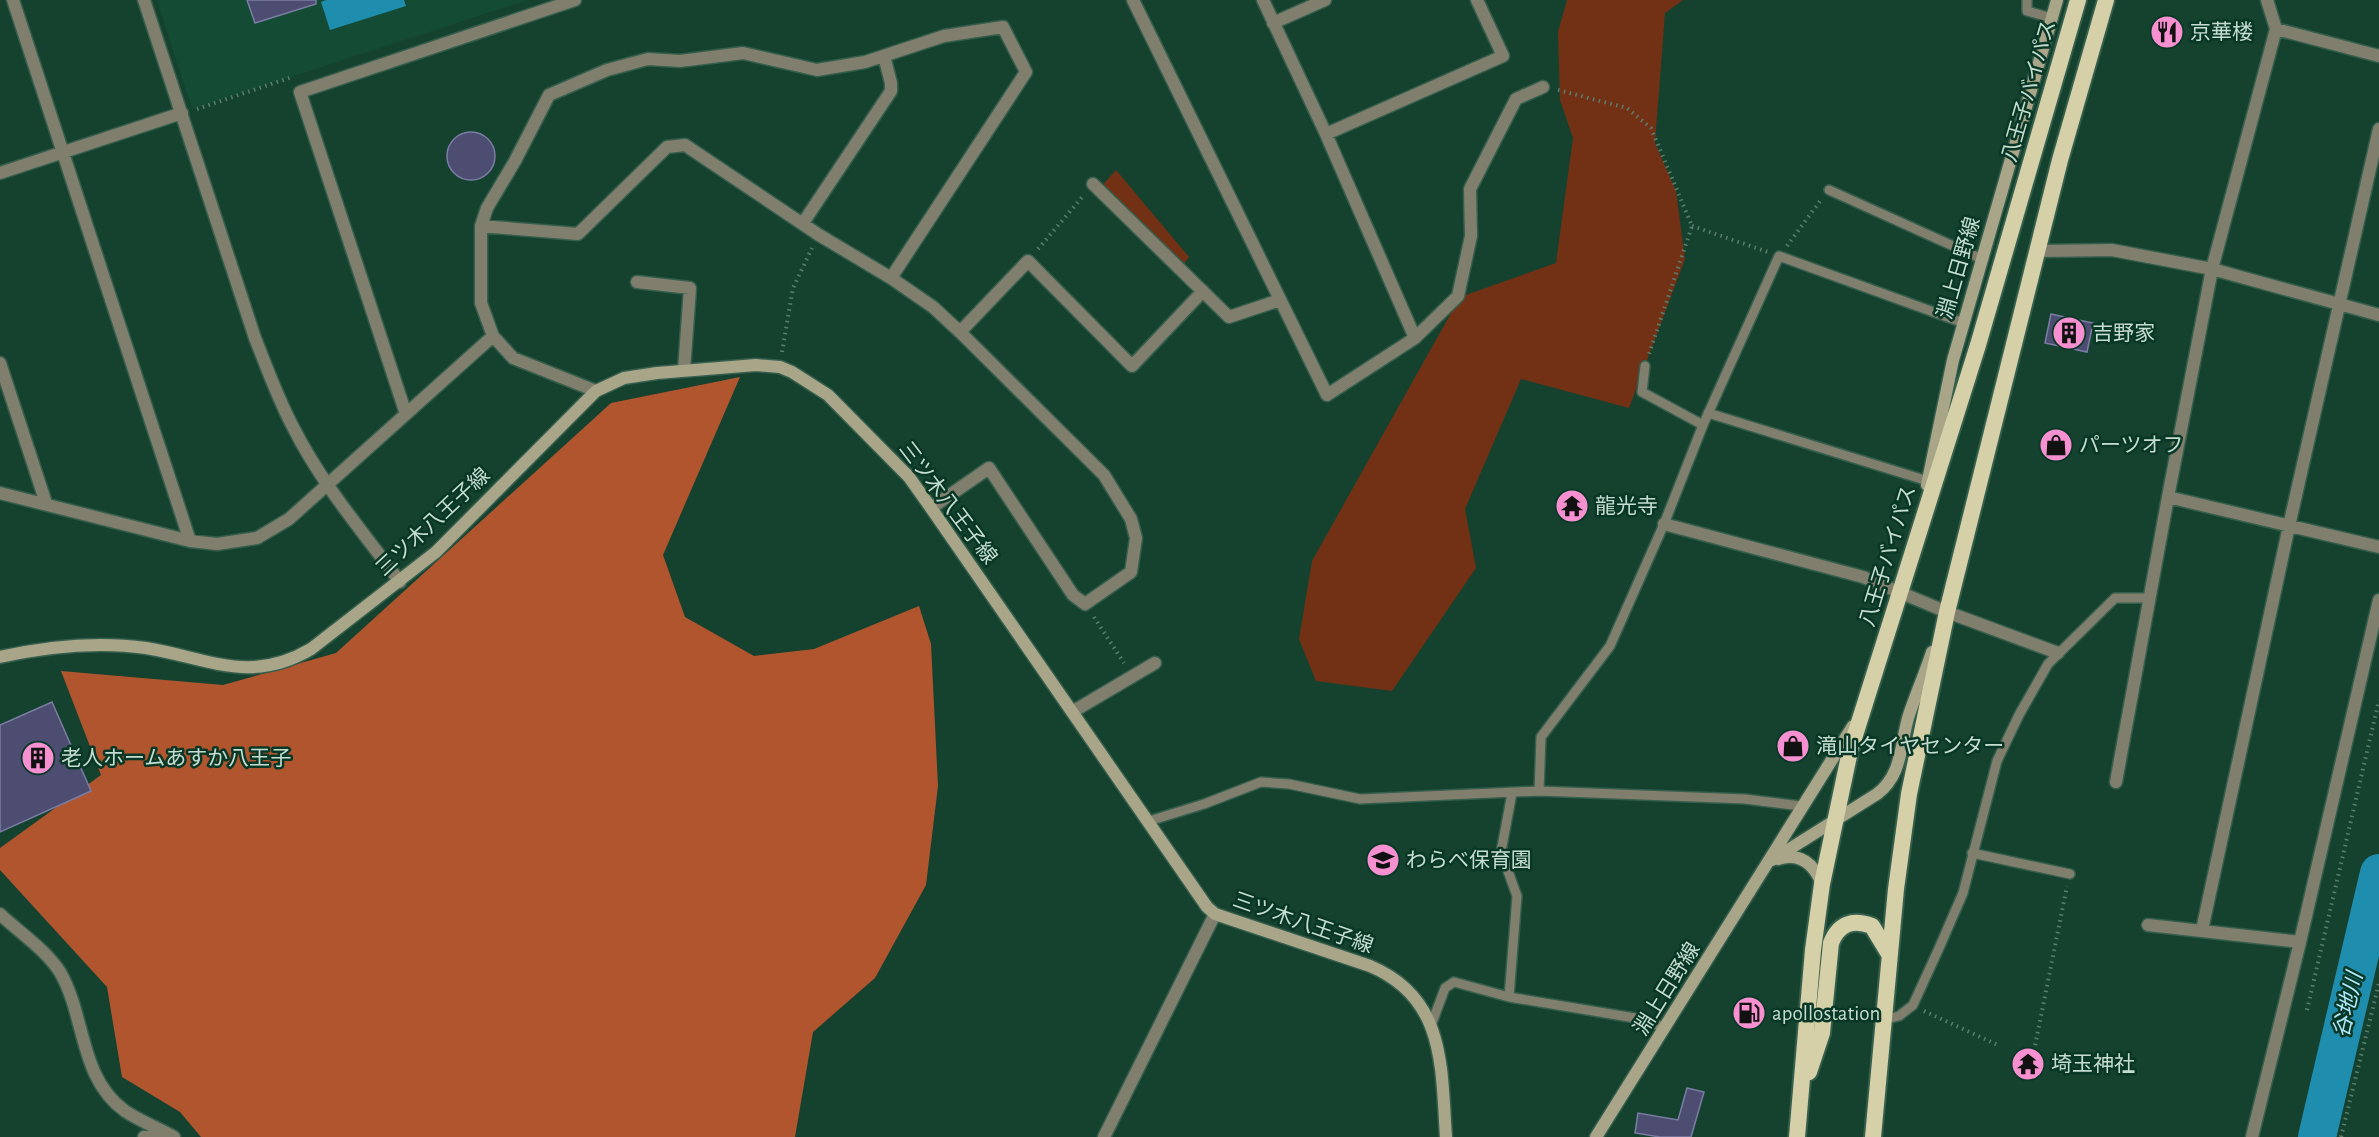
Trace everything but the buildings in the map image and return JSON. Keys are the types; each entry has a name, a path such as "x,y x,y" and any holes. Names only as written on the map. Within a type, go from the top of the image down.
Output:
{"highway":[{"name":"八王子バイパス","path":"1797,1137 1813,950 1822,884 1835,820 1861,715 2003,262 2078,0"},
{"path":"1873,1137 1883,1020 1909,794 1947,612 2037,251 2106,0"},
{"path":"1800,1099 1822,1033 1831,942 1834,934 1838,929 1851,923 1872,926 1890,954"}],"main road":[{"name":"淵上日野線","path":"1913,551 1953,360 2057,0"},
{"name":"三ツ木八王子線","path":"0,657 79,644 148,649 221,666 266,666 289,660 311,650 400,582 486,503 596,391 624,378 684,370 756,365 780,367 805,378 828,394 909,477 1207,907 1215,914 1385,973 1410,992 1432,1023 1438,1046 1446,1137"},
{"name":"淵上日野線","path":"1771,861 1877,794 1894,776 1908,719 1947,612"},
{"name":"淵上日野線","path":"1596,1137 1771,861 1801,806 1861,715"},
{"path":"1771,861 1784,857 1804,859 1818,874 1822,884"}],"street":[{"path":"13,0 190,541"},
{"path":"144,0 255,338 293,428 326,483 400,582"},
{"path":"406,414 300,92 575,0"},
{"path":"1133,0 1327,395 1415,338 1458,296 1471,236 1470,189 1516,99 1543,87"},
{"path":"1263,0 1326,134 1415,338"},
{"path":"1273,23 1325,0"},
{"path":"1326,134 1503,57 1477,0"},
{"path":"2115,782 2212,269 2276,29 2267,0"},
{"path":"596,391 513,358 493,336 481,303 481,226 487,208 549,95 607,70 648,58 680,61 743,53 817,70 865,62 944,36 1003,27 1026,72 891,278"},
{"path":"2276,29 2379,56"},
{"path":"803,223 891,91 884,56"},
{"path":"0,173 182,114"},
{"path":"2202,930 2289,526 2379,129"},
{"path":"481,226 578,234 666,147 685,145 819,235 891,278 933,307 960,332 1104,475 1131,519 1136,538 1131,572 1085,604 1073,595 989,468 931,508"},
{"path":"1092,184 1229,317 1280,300"},
{"path":"2037,251 2112,250 2212,269 2379,315"},
{"path":"960,332 1028,261 1132,366 1203,291"},
{"path":"637,282 690,288 684,370"},
{"path":"0,493 190,541 230,544 257,538 289,519 326,483 493,336"},
{"path":"0,363 46,503"},
{"path":"2168,497 2379,547"},
{"path":"1664,524 1863,577 1947,612 2058,653"},
{"path":"2252,1137 2300,942 2379,600"},
{"path":"1072,712 1155,663"},
{"path":"0,914 58,969 71,993 92,1071 106,1094 126,1111 170,1135"},
{"path":"1104,1137 1215,914"},
{"path":"2148,925 2300,942"},
{"path":"144,1137 170,1135"}],"lane":[{"path":"2026,0 2027,10 2052,18"},
{"path":"1829,190 1982,259"},
{"path":"1539,791 1541,737 1610,646 1664,524 1708,413 1779,256 1964,323"},
{"path":"1645,366 1642,392 1703,425"},
{"path":"1708,413 1928,481"},
{"path":"1883,1020 1899,1016 1913,1005 1963,893 1997,760 2048,664 2078,637 2115,597 2148,598"},
{"path":"1149,821 1204,804 1262,782 1289,784 1360,799 1539,791 1745,799 1801,806"},
{"path":"1509,997 1517,896 1500,852 1512,793"},
{"path":"1972,853 2070,874"},
{"path":"1432,1023 1449,983 1454,982 1509,997 1641,1019 1665,1028"}],"path":[{"path":"1543,87 1627,108 1652,128 1692,226 1645,366"},
{"path":"1028,261 1092,184"},
{"path":"1692,226 1779,256 1829,190"},
{"path":"780,367 792,288 819,235"},
{"path":"1085,604 1132,676"},
{"path":"2307,1010 2379,700"},
{"path":"2034,1051 2070,874"},
{"path":"2341,1137 2379,983"},
{"path":"1913,1005 2000,1046"}],"shaded area":[{"path":"157,0 528,0 192,109"},
{"path":"1567,0 1683,0 1665,13 1655,143 1676,191 1685,259 1629,408 1521,379 1465,509 1476,568 1392,691 1316,681 1299,639 1312,561 1460,297 1556,263 1573,138 1560,100 1558,32"},
{"path":"1116,170 1189,257 1180,269 1098,190"},
{"path":"740,377 663,555 685,617 754,656 814,649 919,606 931,644 938,786 926,885 875,978 813,1032 795,1137 201,1137 180,1112 122,1077 107,987 0,870 0,848 101,775 61,671 223,685 336,653 611,403"}],"water":[{"path":"326,0 404,0 406,6 330,30 321,2"}],"waterway":[{"name":"谷地川","path":"2317,1137 2379,873"}],"place":[{"name":"京華楼","path":"2167,32"},
{"name":"吉野家","path":"2069,333"},
{"name":"パーツオフ","path":"2056,445"},
{"name":"龍光寺","path":"1572,506"},
{"name":"滝山タイヤセンター","path":"1793,746"},
{"name":"老人ホームあすか八王子","path":"38,758"},
{"name":"わらべ保育園","path":"1383,860"},
{"name":"apollostation","path":"1749,1013"},
{"name":"埼玉神社","path":"2028,1064"}]}
